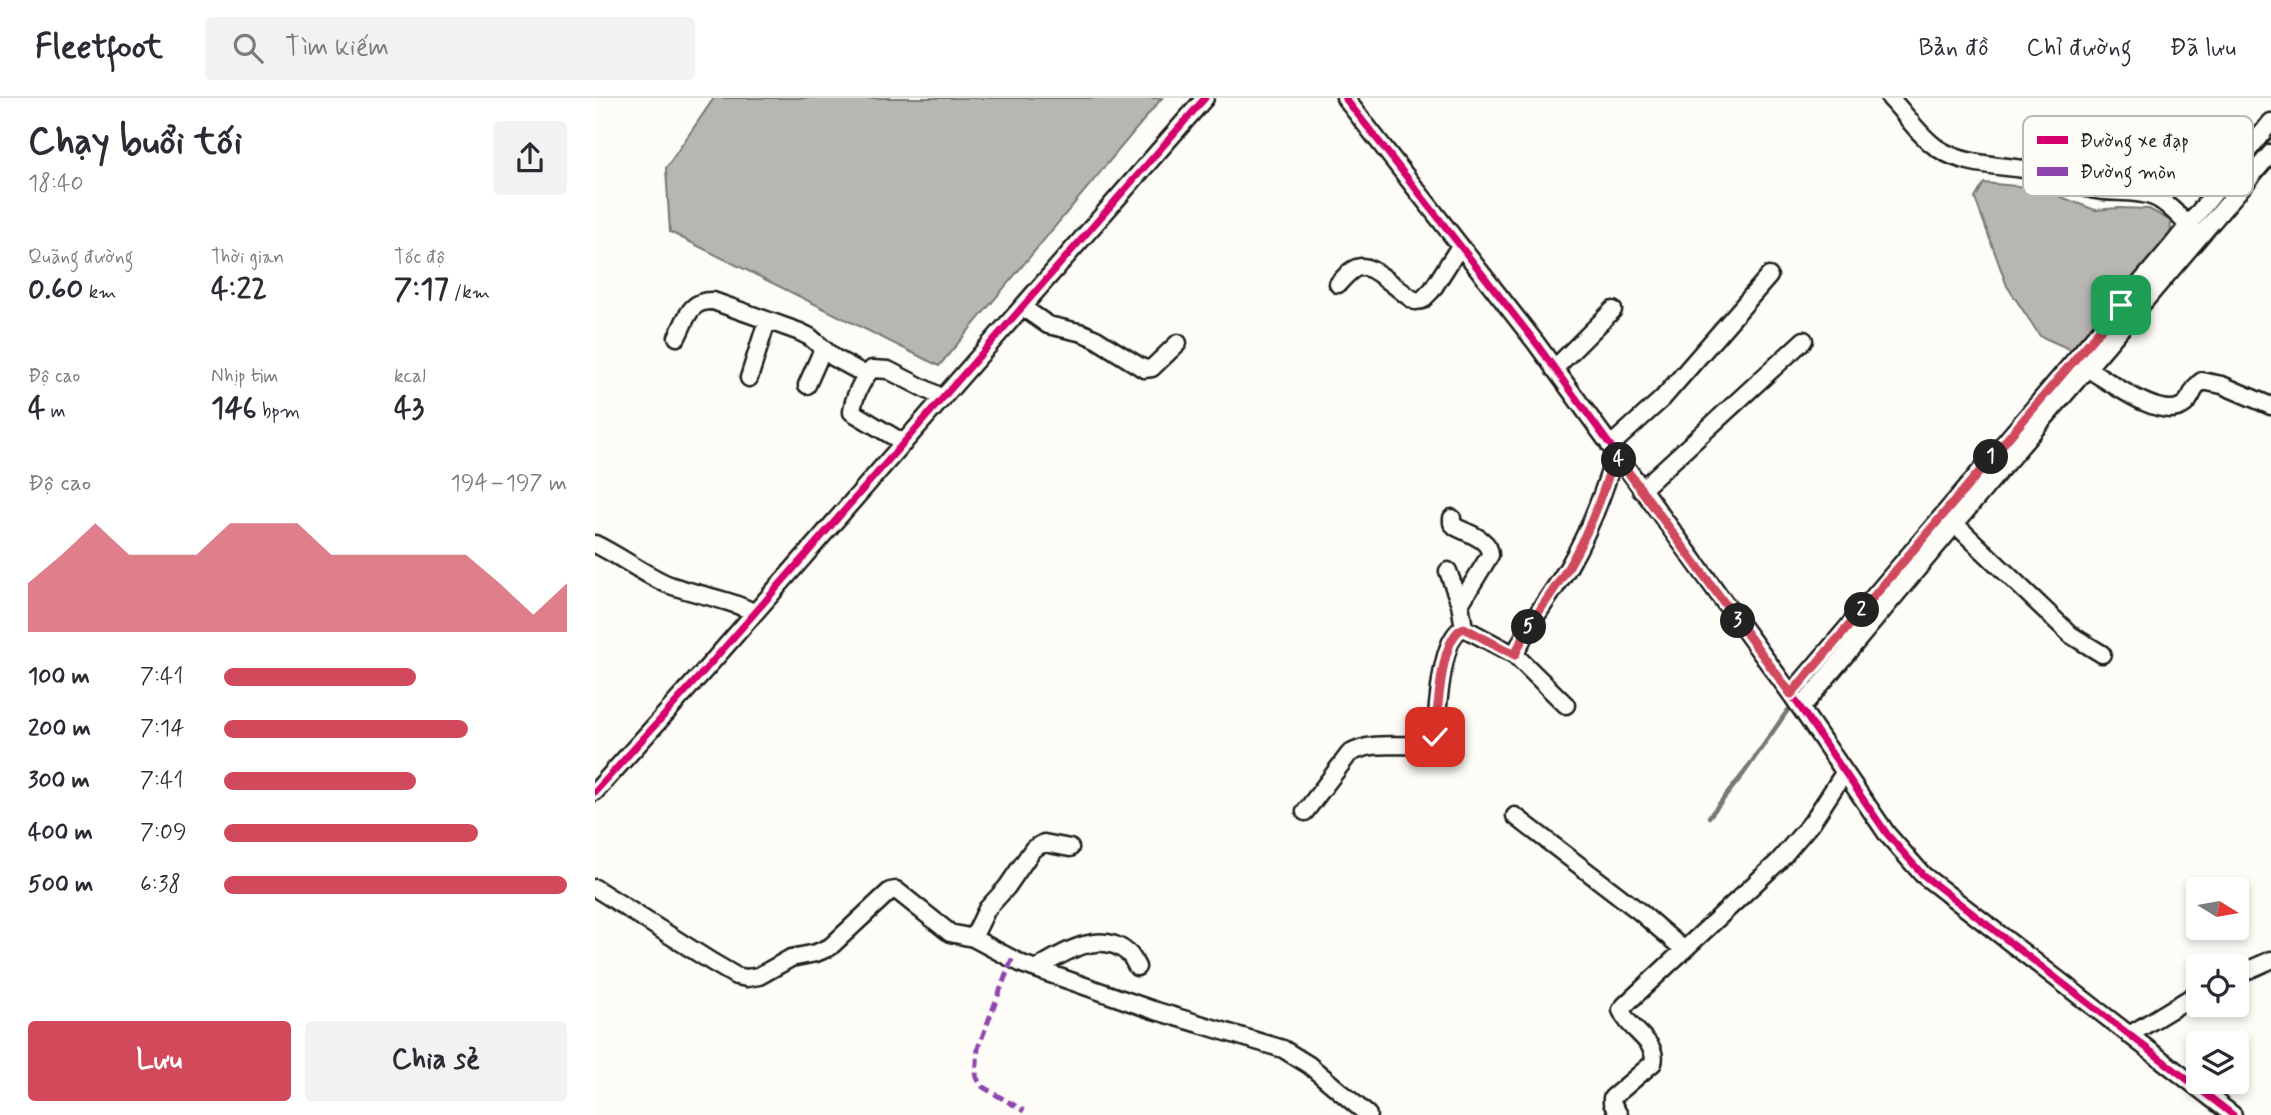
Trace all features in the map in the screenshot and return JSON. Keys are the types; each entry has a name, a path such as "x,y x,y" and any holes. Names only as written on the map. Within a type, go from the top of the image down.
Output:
{"street":[{"path":"595,792 1205,98"},
{"path":"1345,98 1554,369 1791,694 1887,834 1923,875 2228,1114"},
{"path":"1889,98 1921,136 1937,148 1955,157 2023,170"},
{"path":"2253,147 2271,122"},
{"path":"2253,171 2271,153"},
{"path":"2154,196 2162,200 2194,231"},
{"path":"1801,708 2088,369 2219,196"},
{"path":"1791,694 2194,231 2229,196"},
{"path":"1338,284 1352,270 1361,266 1371,269 1415,301 1422,300 1432,290 1460,246"},
{"path":"1515,655 1521,639 1569,565 1596,511 1613,450 1662,399 1769,276"},
{"path":"677,337 693,307 702,301 713,301 800,332 810,337 832,357 866,375"},
{"path":"1022,307 1048,325 1083,333 1096,339 1144,369 1152,368 1178,343"},
{"path":"1554,369 1613,310"},
{"path":"749,378 767,321"},
{"path":"1641,490 1804,340"},
{"path":"807,385 823,349"},
{"path":"904,443 852,412 866,375 872,369 888,370 943,398"},
{"path":"2088,369 2148,405 2160,409 2173,410 2180,407 2202,381 2222,385 2271,406"},
{"path":"1452,518 1456,527 1487,544 1490,550 1490,555 1460,604"},
{"path":"1955,524 2064,628 2102,654"},
{"path":"595,544 666,583 697,594 738,603 755,613"},
{"path":"1448,571 1458,593 1464,628"},
{"path":"1464,628 1515,655 1566,705"},
{"path":"1305,812 1349,754 1358,749 1373,744 1415,746 1431,743 1435,737 1450,640 1456,632 1464,628"},
{"path":"1619,1115 1612,1098 1653,1063 1655,1055 1654,1049 1625,1020 1621,1010 1778,862 1812,822 1844,773"},
{"path":"1515,816 1640,912 1683,949"},
{"path":"974,938 987,909 1007,887 1033,849 1044,843 1070,848"},
{"path":"595,888 712,962 736,976 747,978 759,976 791,958 830,947 890,891 896,890 950,933 974,938 1036,969 1153,1010 1283,1049 1309,1065 1368,1115"},
{"path":"1036,969 1088,943 1112,943 1129,953 1137,967"},
{"path":"2249,970 2271,960"},
{"path":"2129,1035 2186,1000"}],"shaded area":[{"path":"714,98 1162,98 939,366 670,232 666,168"},
{"path":"1984,183 2023,187 2023,196 2059,196 2095,210 2149,209 2171,221 2170,246 2076,352 2040,336 2007,286 1975,198"}],"waterway":[{"path":"2253,158 2271,137"},
{"path":"1799,698 1858,628"},
{"path":"1709,817 1788,710"}],"marked path":[{"path":"1012,959 978,1048 976,1077 983,1087 1024,1111"}],"cycle path":[{"path":"595,792 1205,98"},
{"path":"1345,98 1536,343 1791,694 1887,834 1923,875 2233,1115"}],"route":[{"path":"1435,737 1450,640 1460,628 1464,628 1515,655 1521,639 1569,565 1596,511 1615,454 1791,694 2121,305"}]}
